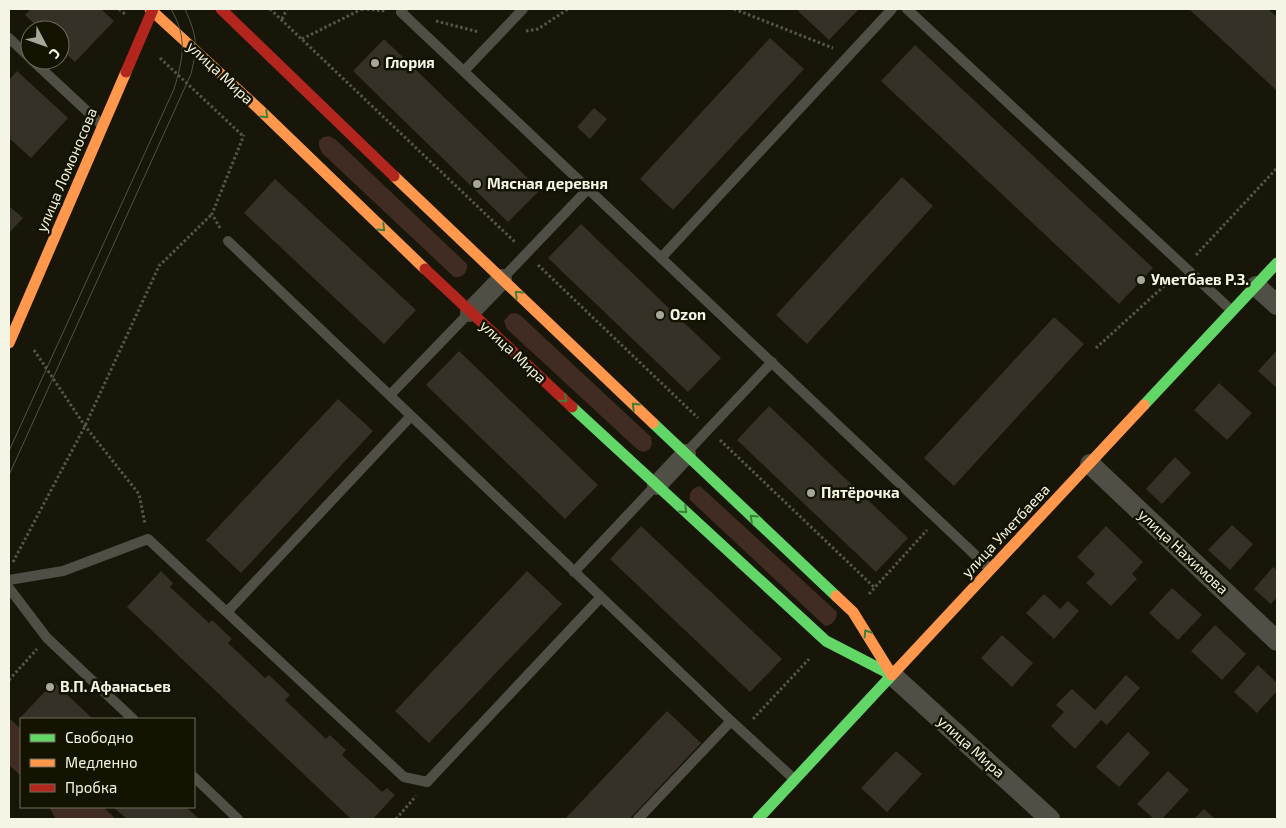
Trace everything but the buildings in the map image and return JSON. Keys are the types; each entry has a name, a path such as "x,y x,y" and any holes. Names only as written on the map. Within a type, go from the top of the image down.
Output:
{"main road":[{"name":"улица Мира","path":"221,9 853,612 892,675"},
{"name":"улица Мира","path":"152,10 470,312 826,641 892,675"},
{"name":"улица Ломоносова","path":"9,343 13,321 103,126 152,10"},
{"name":"улица Уметбаева","path":"758,819 1277,262"}],"street":[{"path":"470,312 502,279"},
{"path":"1256,286 1277,305"},
{"path":"656,485 686,454"},
{"name":"улица Нахимова","path":"1090,464 1277,641"},
{"name":"улица Мира","path":"892,675 1050,819"}],"lane":[{"path":"464,71 524,9"},
{"path":"661,258 892,9"},
{"path":"907,9 1232,311"},
{"path":"402,10 588,189 991,569"},
{"path":"9,38 20,48"},
{"path":"43,70 103,126"},
{"path":"502,279 588,189"},
{"path":"228,241 574,572 795,779"},
{"path":"390,395 470,312"},
{"path":"686,454 772,362"},
{"path":"228,612 411,416"},
{"path":"574,572 656,485"},
{"path":"9,580 63,572 148,539 404,777 427,782 601,597"},
{"path":"9,588 47,638 132,718"},
{"path":"638,819 731,720"},
{"path":"195,778 238,819"}],"path":[{"path":"270,9 875,588 938,519"},
{"path":"282,20 287,9"},
{"path":"302,39 362,9 402,10 497,37 538,29 568,9"},
{"path":"734,9 850,54"},
{"path":"140,39 244,136"},
{"path":"9,569 85,426 159,266 212,214 247,127"},
{"path":"212,214 228,241"},
{"path":"13,321 85,426 139,494 148,539"},
{"path":"9,680 47,638"},
{"path":"396,819 427,782"}],"shaded area":[{"path":"329,136 335,139 467,264 467,270 464,274 460,277 454,277 322,153 319,141 323,137"},
{"path":"510,314 520,315 651,437 650,449 644,452 638,450 507,329 504,321"},
{"path":"700,486 837,612 832,623 825,626 690,500 692,491"},
{"path":"9,718 20,728 20,775 9,765"},
{"path":"50,808 104,808 116,819 56,819"}],"tram line":[{"path":"9,451 174,89 180,68 182,39 171,9"},
{"path":"9,475 191,74 195,55 195,41 192,26 185,9"}],"traffic: fast":[{"path":"1144,405 1277,263"},
{"path":"572,407 826,641 892,675"},
{"path":"653,423 836,596"},
{"path":"758,819 892,675"}],"traffic: slow":[{"path":"150,9 259,109 425,269"},
{"path":"9,343 126,72"},
{"path":"394,176 653,423"},
{"path":"892,675 1144,405"},
{"path":"836,596 853,612 892,675"}],"traffic: jam":[{"path":"126,72 153,9"},
{"path":"221,9 394,176"},
{"path":"425,269 572,407"}],"place":[{"name":"Глория","path":"375,63"},
{"name":"Мясная деревня","path":"477,184"},
{"name":"Уметбаев Р.З.","path":"1141,280"},
{"name":"Ozon","path":"660,315"},
{"name":"Пятёрочка","path":"811,493"},
{"name":"В.П. Афанасьев","path":"50,687"}]}
